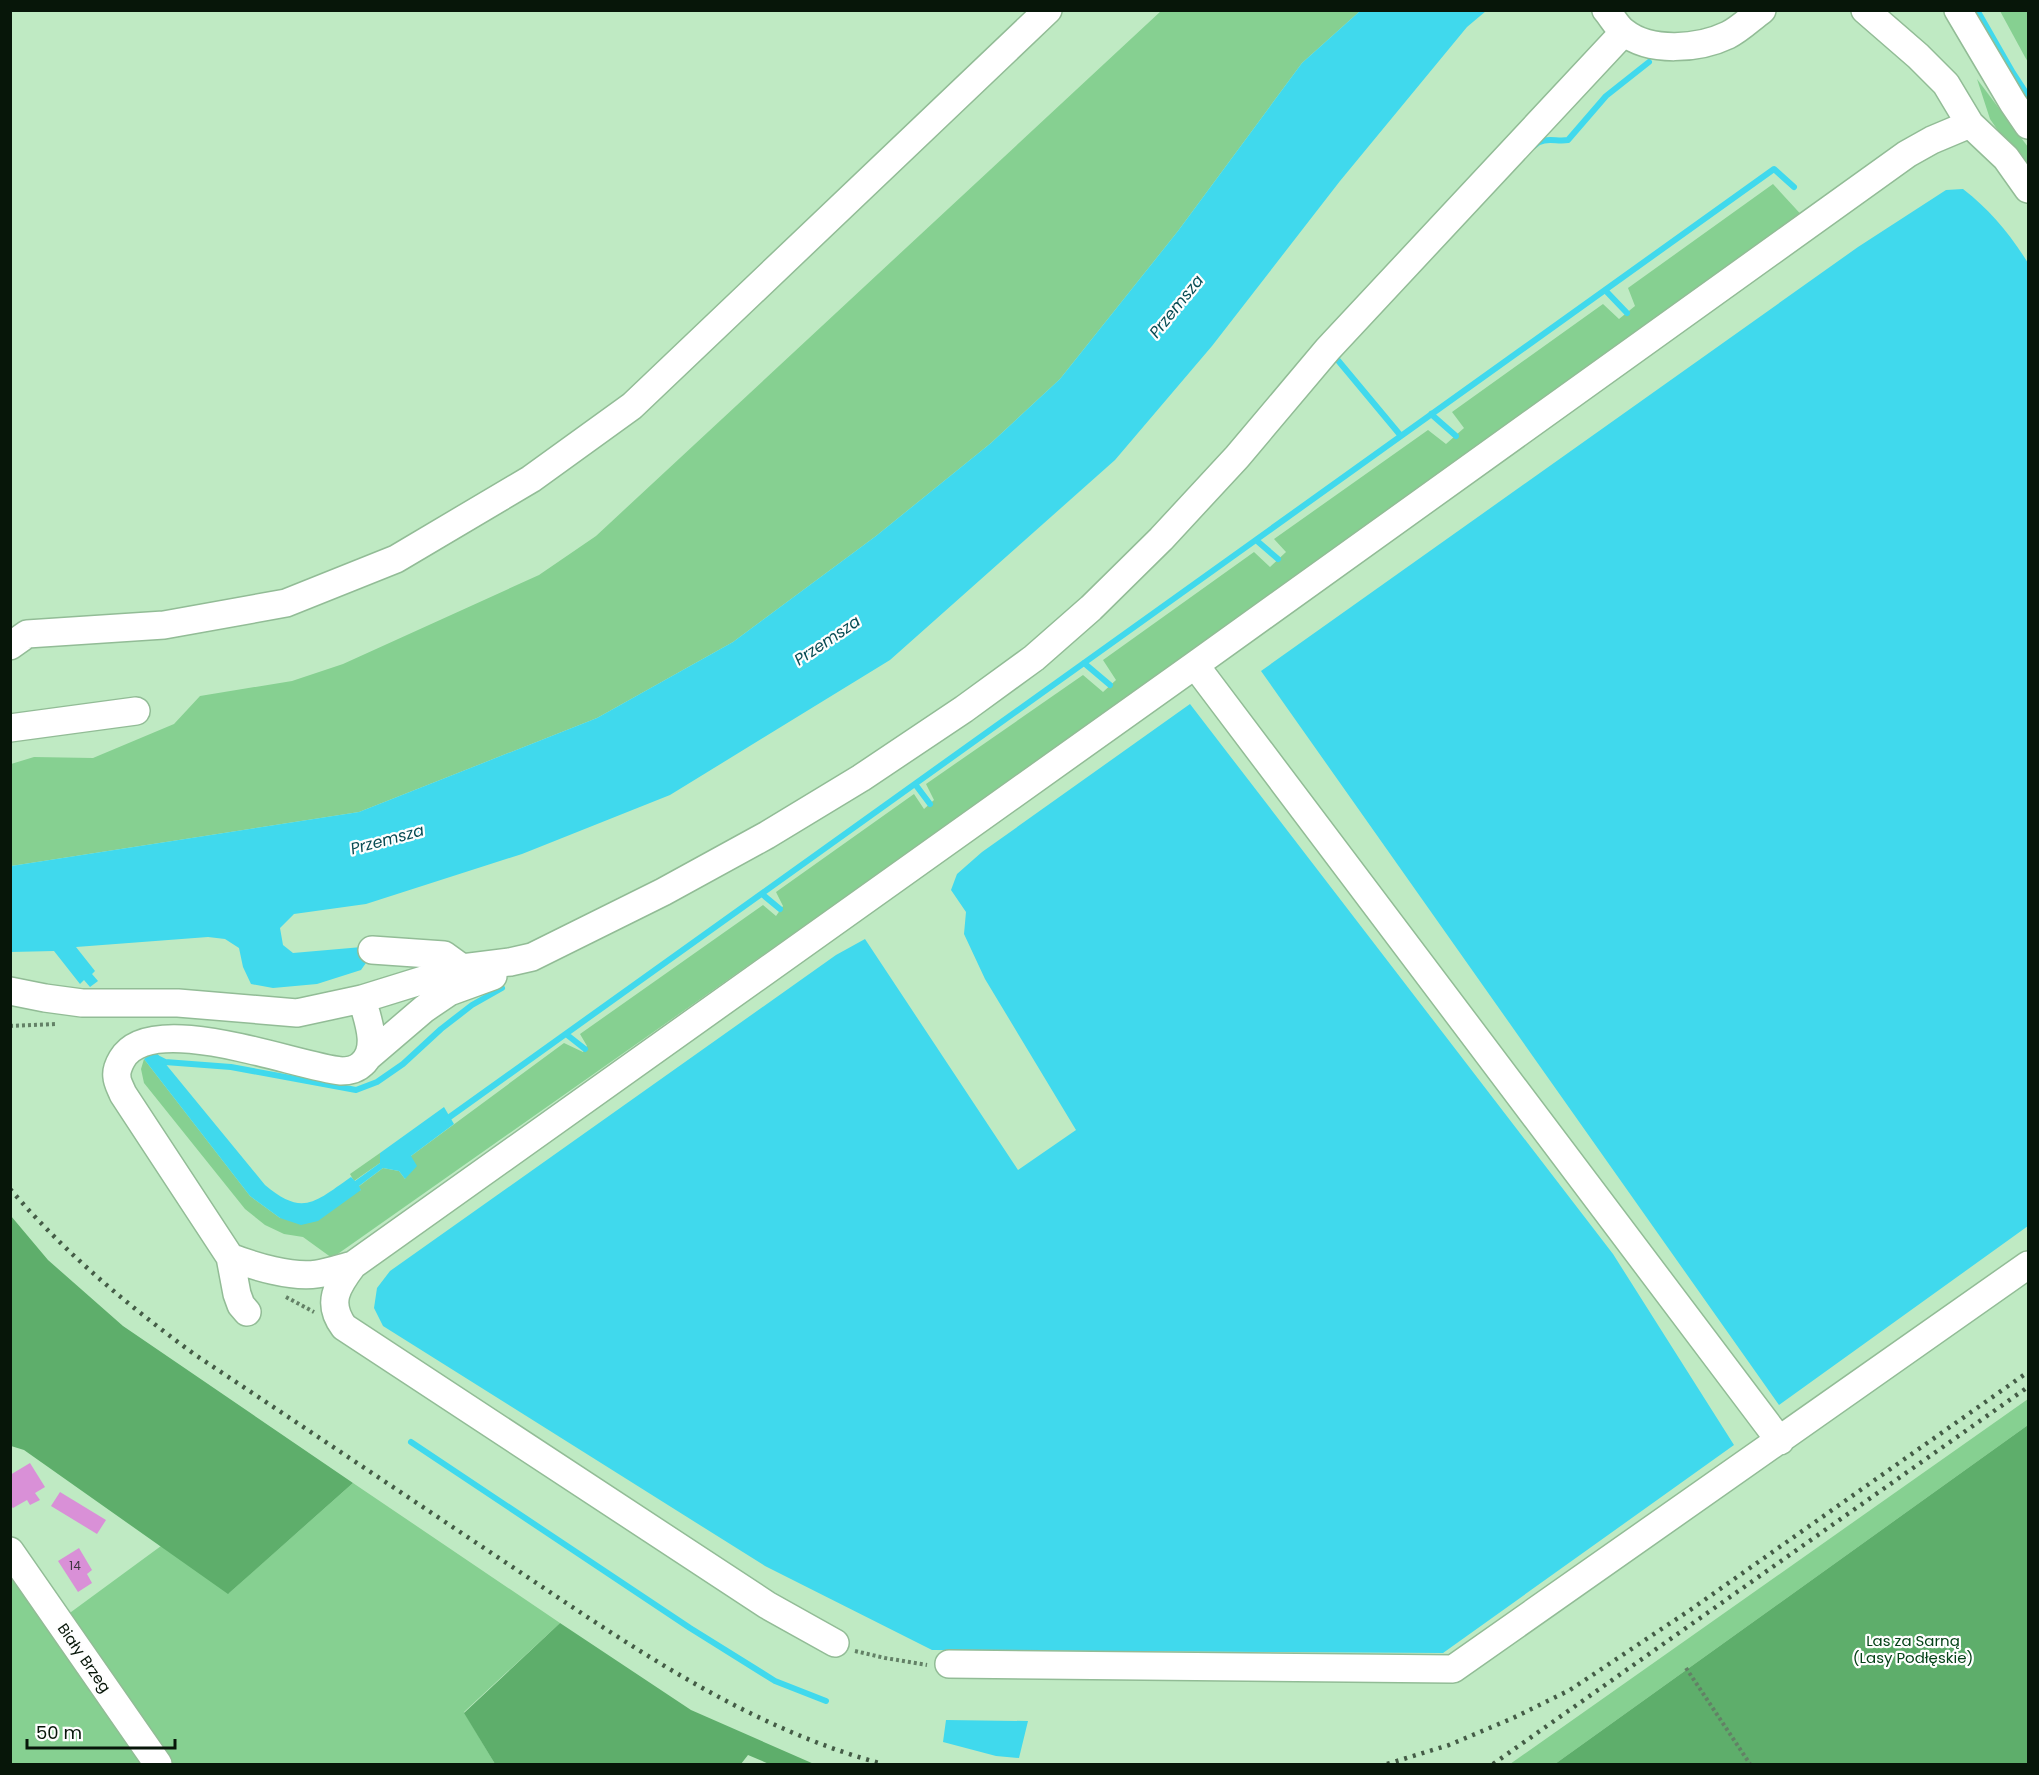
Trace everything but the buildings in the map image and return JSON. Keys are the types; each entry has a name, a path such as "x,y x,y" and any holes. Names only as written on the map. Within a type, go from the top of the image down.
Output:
{"lane":[{"path":"10,646 27,634 164,625 286,603 396,559 531,479 632,406 1048,10"},
{"path":"1606,10 1624,32 1644,42 1694,47 1728,35 1762,10"},
{"path":"1865,10 1946,84 1970,124 2006,158 2028,189"},
{"path":"1958,10 2028,125"},
{"path":"248,1312 241,1305 237,1294 230,1257 123,1094 117,1077 120,1062 128,1050 147,1041 168,1039 204,1041 347,1071 363,1064 369,1056 424,1009 449,992 493,976 663,892 766,835 861,778 964,709 1034,658 1091,608 1161,539 1237,457 1328,349 1624,32"},
{"path":"835,1643 767,1605 344,1327 337,1318 335,1294 341,1280 353,1264 1907,154 1932,140 1970,124"},
{"path":"1196,664 1780,1441"},
{"path":"10,728 136,711"},
{"path":"372,950 444,955 462,968"},
{"path":"10,991 82,1003 178,1003 297,1012 362,999 462,968 532,957"},
{"path":"362,999 372,1036 369,1056"},
{"path":"230,1257 280,1272 315,1275 353,1264"},
{"path":"949,1664 1453,1669 2028,1265"},
{"name":"Biały Brzeg","path":"10,1551 158,1764"}],"path":[{"path":"835,1643 870,1655 920,1664"},
{"path":"1686,1668 1750,1764"}],"green space":[{"path":"1161,11 1360,11 1302,63 1178,231 1060,379 991,443 876,536 733,642 597,718 359,812 11,866 11,764 34,757 93,758 174,724 200,696 292,681 343,664 539,575 596,536"},
{"path":"2000,11 2028,11 2028,62 2025,57"},
{"path":"1977,79 2028,147 2028,174 1990,119"},
{"path":"1773,184 1807,221 332,1258 303,1237 284,1234 265,1225 245,1209 144,1083 141,1069 144,1059 250,1196 280,1218 361,1190 358,1187 383,1168 399,1171 405,1179 411,1156 564,1043 583,1052 587,1046 580,1034 763,905 776,916 783,906 776,892 914,794 924,809 934,800 926,784 1083,675 1103,692 1116,680 1103,660 1254,552 1270,567 1286,552 1274,539 1428,430 1446,444 1464,428 1452,412 1603,304 1619,319 1635,306 1628,288"},
{"path":"380,1153 380,1163 354,1181 350,1174"},
{"path":"11,1216 48,1260 123,1326 353,1483 228,1594 24,1450 11,1446"},
{"path":"2028,1399 2028,1425 1555,1764 1510,1764"},
{"name":"Las za Sarną (Lasy Podłęskie)","path":"2028,1425 2028,1764 1555,1764"},
{"path":"353,1483 560,1623 464,1712 495,1764 170,1764 67,1615 161,1546 229,1593"},
{"path":"11,1563 148,1764 11,1764"},
{"path":"560,1623 691,1710 814,1764 769,1764 748,1755 741,1764 495,1764 464,1713"}],"water":[{"name":"Przemsza","path":"1360,11 1486,11 1467,27 1340,181 1212,346 1115,460 890,660 670,795 522,854 366,904 294,914 280,928 283,945 293,953 362,947 368,960 361,970 317,984 273,988 251,984 243,967 239,948 225,939 208,937 76,947 95,971 92,974 98,981 90,987 84,980 80,984 54,951 11,952 11,866 359,812 597,718 733,642 876,536 991,443 1060,379 1178,231 1302,63"},
{"path":"1963,189 1999,223 2028,263 2028,1226 1779,1405 1261,671 1858,247 1946,190"},
{"path":"1190,704 1613,1254 1734,1445 1443,1653 932,1650 765,1566 383,1326 374,1308 377,1288 390,1271 836,955 865,939 1018,1170 1076,1130 985,979 964,934 966,912 951,890 957,874 982,852"},
{"path":"155,1051 265,1185 289,1201 309,1202 318,1199 351,1177 355,1181 380,1163 380,1153 444,1107 454,1124 411,1156 417,1166 405,1179 399,1171 383,1168 359,1186 361,1190 318,1221 301,1225 280,1218 250,1196 144,1059"},
{"path":"946,1720 1028,1721 1019,1758 996,1756 943,1742"}],"waterway":[{"path":"1977,10 2028,96"},
{"path":"1534,146 1546,140 1568,140 1606,96 1649,62"},
{"path":"444,1121 1774,169 1794,187"},
{"path":"1605,290 1627,313"},
{"path":"1338,355 1336,358 1401,436"},
{"path":"1431,414 1456,436"},
{"path":"1256,540 1278,559"},
{"path":"1084,663 1110,685"},
{"path":"915,784 930,804"},
{"path":"762,894 780,909"},
{"path":"155,1057 165,1062 231,1067 356,1090 377,1082 403,1064 441,1029 472,1005 502,988"},
{"path":"566,1034 585,1049"},
{"path":"411,1442 690,1628 775,1681 826,1701"}],"railway":[{"path":"10,1189 31,1213 97,1277 194,1354 604,1628 692,1682 738,1707 833,1748 883,1764"},
{"path":"1387,1764 1449,1745 1513,1718 1570,1690 1693,1608 2028,1372"},
{"path":"1493,1764 2028,1387"}]}
